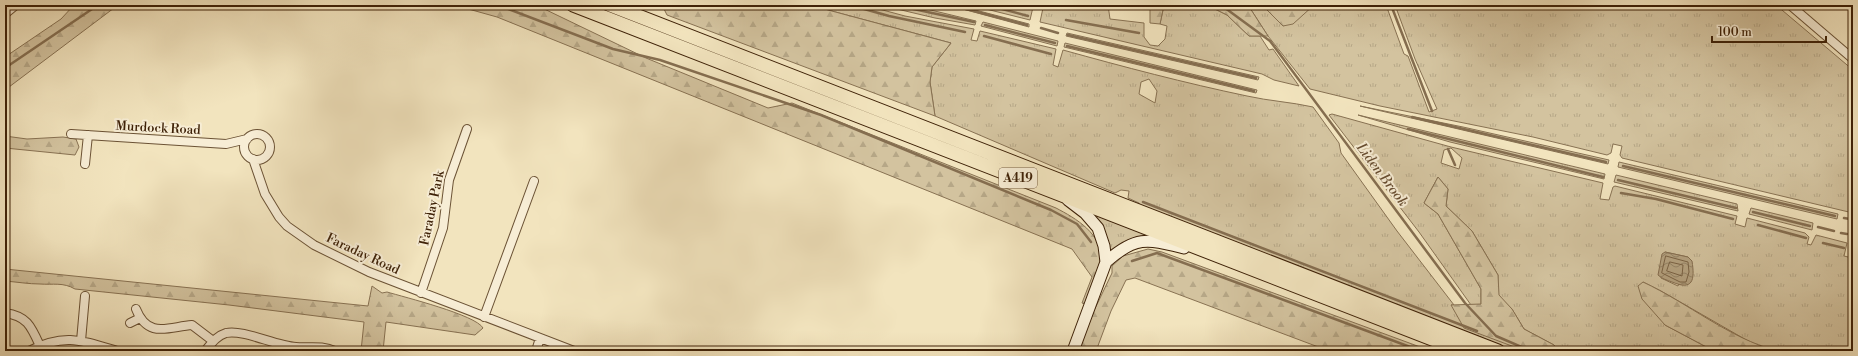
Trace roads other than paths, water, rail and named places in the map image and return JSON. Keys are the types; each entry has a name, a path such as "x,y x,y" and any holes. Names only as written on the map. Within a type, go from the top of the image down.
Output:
{"highway":[{"name":"A419","path":"573,5 1463,351"},
{"name":"A419","path":"610,5 1498,351"}],"main road":[{"path":"1061,194 1085,213 1096,226 1103,241 1106,262 1073,351"},
{"path":"1106,262 1126,246 1146,240 1154,240 1213,254"}],"street":[{"path":"5,14 16,5"},
{"path":"1790,5 1853,59"},
{"name":"Faraday Park","path":"421,292 443,228 449,180 467,129"},
{"name":"Murdock Road","path":"70,134 226,144 246,139"},
{"path":"260,179 266,156 269,153 270,144 266,137 257,134 246,139 244,145 245,152 253,159 260,159 266,156"},
{"path":"85,164 88,136"},
{"name":"Murdock Road","path":"226,144 245,152"},
{"name":"Faraday Road","path":"253,159 270,205 287,226 299,235 353,265 574,351"},
{"path":"484,317 534,181"},
{"path":"81,341 85,296"},
{"path":"136,309 140,318 150,326 162,330 194,325 213,341"},
{"path":"5,313 22,316 40,346"},
{"path":"130,323 140,318"},
{"path":"205,351 213,341 222,334 233,333 287,346 325,347 335,351"},
{"path":"536,351 540,338"},
{"path":"29,351 61,340 81,341 117,351"}],"water":[{"path":"1665,252 1688,257 1692,261 1693,278 1691,282 1684,285 1679,284 1661,278 1658,275 1662,254"}],"waterway":[{"path":"5,68 98,5"},
{"path":"498,5 613,49 660,60 821,115 1051,210 1077,224 1091,242"},
{"path":"850,5 889,16 965,32"},
{"path":"895,5 974,22"},
{"path":"951,5 1027,25"},
{"path":"987,5 1028,16"},
{"name":"Liden Brook","path":"1221,5 1270,41 1465,303 1496,336 1531,351"},
{"path":"1391,5 1432,111"},
{"path":"1066,20 1139,33"},
{"path":"985,25 1055,43"},
{"path":"1041,28 1058,33"},
{"path":"1068,35 1256,78"},
{"path":"984,36 1051,54"},
{"path":"1067,46 1254,91"},
{"path":"1412,117 1606,162"},
{"path":"1408,129 1603,177"},
{"path":"1448,149 1455,165"},
{"path":"1623,166 1835,216"},
{"path":"1618,180 1736,208"},
{"path":"1621,193 1656,199 1733,219"},
{"path":"1143,202 1477,331"},
{"path":"1753,212 1810,226"},
{"path":"1844,218 1850,219"},
{"path":"1758,225 1806,238"},
{"path":"1818,227 1834,231"},
{"path":"1841,233 1847,234"},
{"path":"1823,243 1844,248"},
{"path":"1132,261 1157,253 1421,351"}]}
